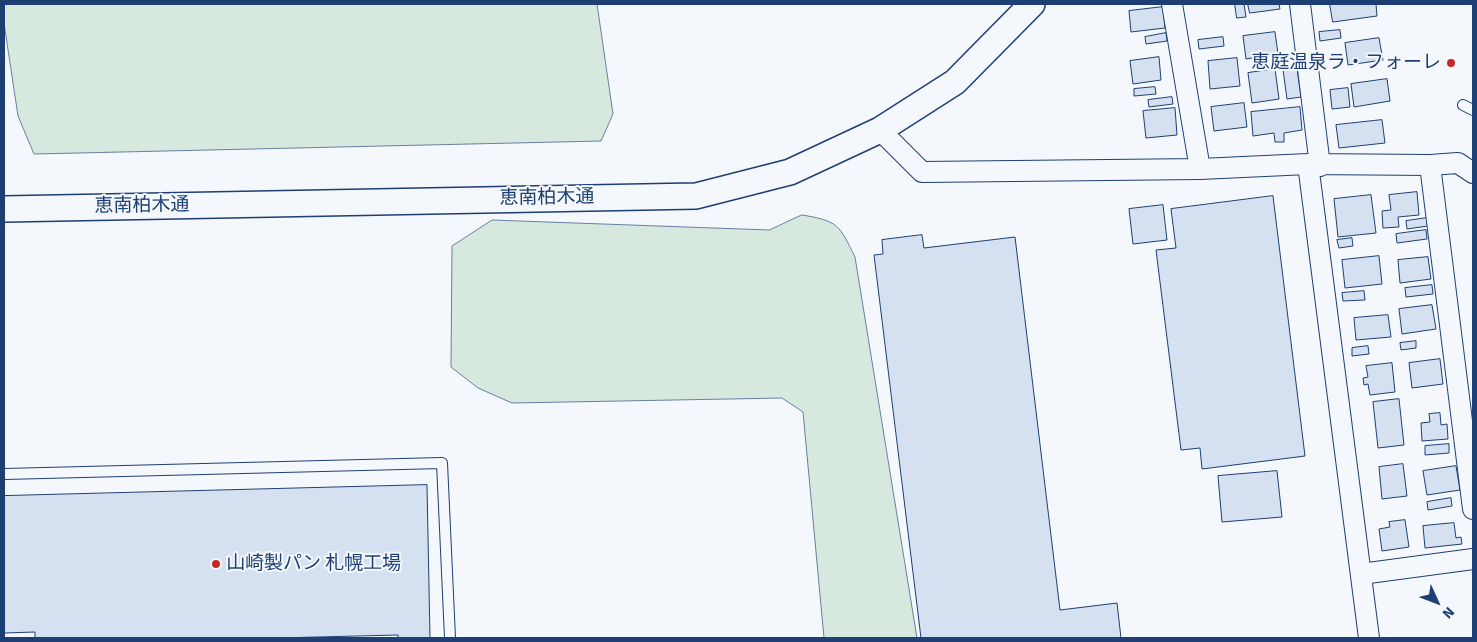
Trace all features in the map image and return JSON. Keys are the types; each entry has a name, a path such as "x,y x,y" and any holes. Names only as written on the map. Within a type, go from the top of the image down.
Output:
{"street":[{"name":"恵南柏木通","path":"4,209 696,196 790,172 880,130 955,82 1032,4"},
{"path":"1172,4 1200,169"},
{"path":"1300,4 1314,165 1369,638"},
{"path":"880,130 922,172 1200,169 1458,163 1473,173"},
{"path":"1430,165 1470,457 1473,509"},
{"path":"1361,574 1473,559"}],"lane":[{"path":"1463,105 1473,110"},
{"path":"4,474 442,463 450,638"}],"shaded area":[{"path":"4,4 597,4 613,114 601,141 34,154 18,116 4,23"},
{"path":"802,215 831,222 841,231 855,257 917,638 824,638 803,412 782,398 512,403 478,388 451,367 452,246 492,220 769,230"}],"building":[{"path":"1235,4 1244,4 1246,17 1237,18"},
{"path":"1248,4 1279,4 1280,9 1250,13"},
{"path":"1330,4 1376,4 1377,16 1333,22"},
{"path":"1163,7 1165,28 1131,32 1129,11"},
{"path":"1340,30 1341,38 1320,41 1319,32"},
{"path":"1275,32 1278,54 1246,59 1243,36"},
{"path":"1166,33 1167,41 1146,44 1145,37"},
{"path":"1223,37 1224,46 1199,49 1198,40"},
{"path":"1379,38 1383,60 1348,65 1345,43"},
{"path":"1159,57 1161,80 1133,84 1130,61"},
{"path":"1237,58 1240,86 1210,89 1208,61"},
{"path":"1297,68 1301,97 1287,99 1283,70"},
{"path":"1275,69 1279,99 1252,103 1248,73"},
{"path":"1387,79 1390,101 1354,107 1351,84"},
{"path":"1155,87 1156,94 1134,96 1134,89"},
{"path":"1348,88 1350,107 1332,109 1330,90"},
{"path":"1172,97 1173,104 1149,107 1148,100"},
{"path":"1244,103 1247,127 1214,131 1211,107"},
{"path":"1300,107 1302,130 1284,133 1284,142 1275,142 1274,133 1253,136 1251,112"},
{"path":"1175,108 1177,135 1146,138 1143,111"},
{"path":"1382,120 1385,143 1339,148 1336,125"},
{"path":"1417,192 1419,215 1398,217 1399,227 1383,228 1382,211 1391,210 1389,195"},
{"path":"1371,195 1376,233 1338,237 1334,199"},
{"path":"1273,196 1305,456 1202,469 1200,448 1181,450 1156,250 1176,248 1171,209"},
{"path":"1163,205 1167,240 1133,244 1129,209"},
{"path":"1427,218 1428,226 1407,229 1406,221"},
{"path":"1426,230 1427,239 1397,243 1396,234"},
{"path":"922,235 924,248 1015,237 1060,610 1117,603 1121,638 921,638 874,255 883,254 882,240"},
{"path":"1352,238 1353,246 1339,248 1337,240"},
{"path":"1379,256 1382,284 1345,288 1342,260"},
{"path":"1428,257 1431,279 1400,283 1398,260"},
{"path":"1432,285 1433,294 1406,297 1405,288"},
{"path":"1364,291 1365,300 1343,301 1342,293"},
{"path":"1432,305 1436,329 1402,334 1399,309"},
{"path":"1388,315 1391,337 1356,340 1354,318"},
{"path":"1416,341 1416,348 1401,350 1400,343"},
{"path":"1368,346 1369,354 1352,356 1352,348"},
{"path":"1440,359 1443,384 1412,388 1409,363"},
{"path":"1392,363 1395,392 1370,395 1368,384 1364,385 1363,378 1368,377 1366,366"},
{"path":"1399,399 1404,445 1378,448 1373,402"},
{"path":"1440,413 1441,425 1447,424 1448,439 1422,441 1421,423 1430,422 1429,414"},
{"path":"1449,444 1449,453 1425,455 1425,446"},
{"path":"1403,464 1407,496 1382,499 1379,467"},
{"path":"1456,466 1460,490 1427,495 1423,471"},
{"path":"1277,471 1282,517 1222,522 1218,476"},
{"name":"山崎製パン 札幌工場","path":"427,485 430,638 398,638 398,635 277,638 35,638 35,632 4,633 4,496"},
{"path":"1451,498 1452,506 1428,510 1427,502"},
{"path":"1405,520 1409,547 1382,551 1379,529 1390,527 1389,522"},
{"path":"1454,523 1456,538 1461,537 1462,544 1425,548 1423,526"}],"place":[{"name":"恵庭温泉ラ・フォーレ","path":"1451,63"},
{"name":"山崎製パン 札幌工場","path":"216,564"}]}
